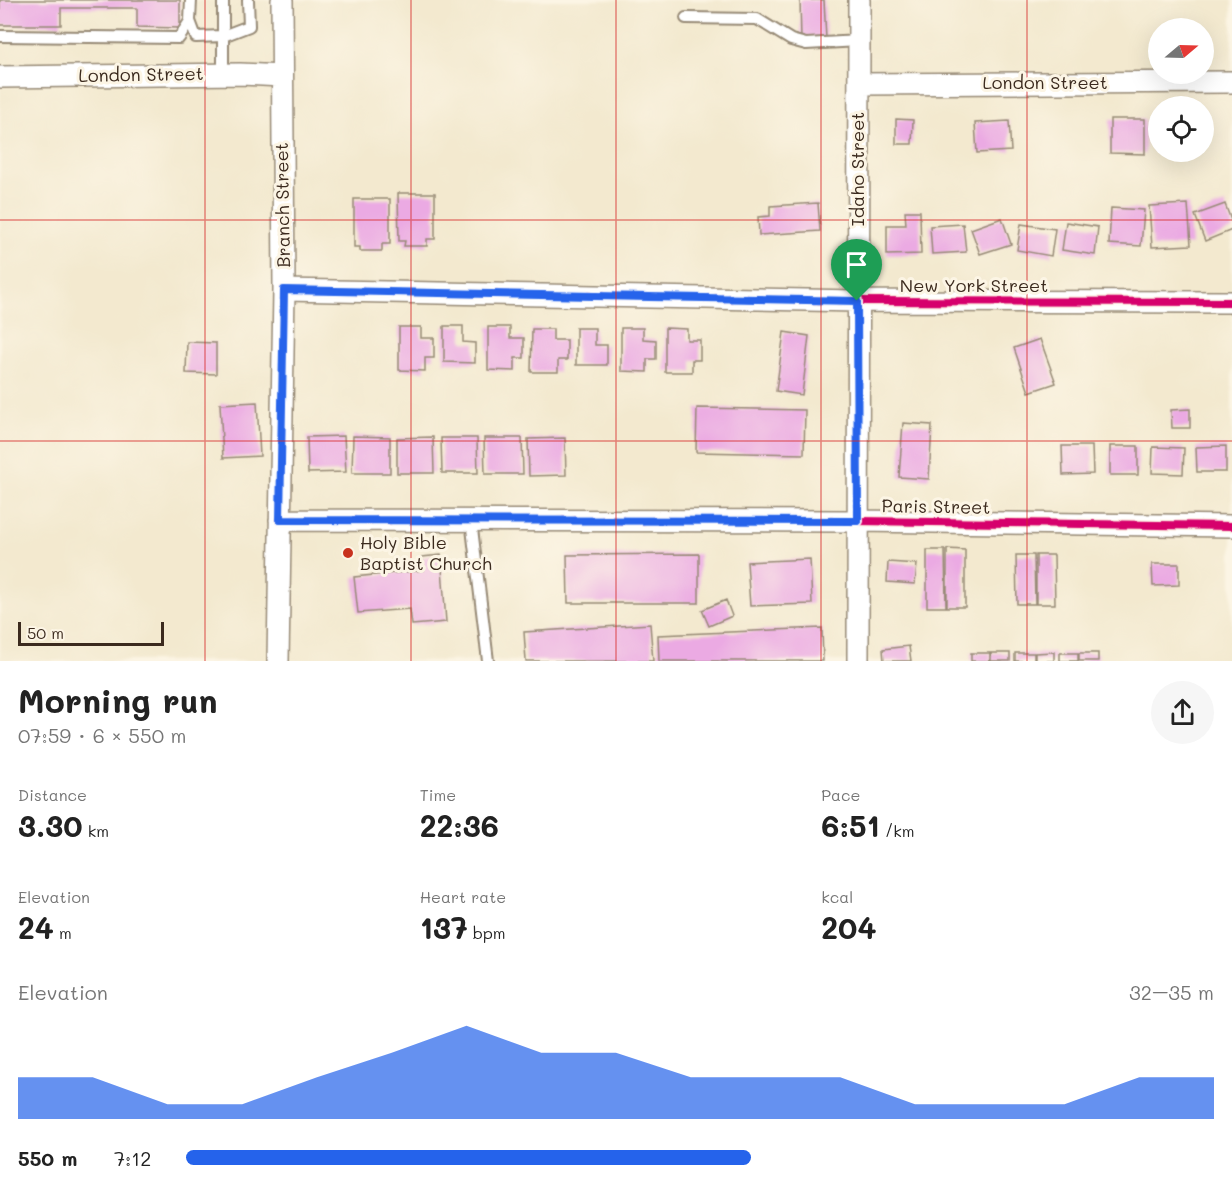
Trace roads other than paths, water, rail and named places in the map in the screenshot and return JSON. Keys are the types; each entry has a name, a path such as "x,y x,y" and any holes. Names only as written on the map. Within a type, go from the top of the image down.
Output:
{"street":[{"name":"Branch Street","path":"278,661 284,290 282,0"},
{"name":"Idaho Street","path":"858,661 859,0"},
{"name":"London Street","path":"0,77 223,74 282,76"},
{"name":"London Street","path":"859,84 1232,82"},
{"name":"New York Street","path":"284,290 857,301 1232,302"},
{"name":"Paris Street","path":"280,520 858,521 1232,526"}],"lane":[{"path":"191,0 190,21 196,37 223,36 249,26 248,0"},
{"path":"223,0 223,74"},
{"path":"686,18 757,19 791,40 806,44 859,41"},
{"path":"0,36 180,38 190,21"},
{"path":"471,520 488,661"}],"place":[{"name":"Holy Bible Baptist Church","path":"348,553"}]}
